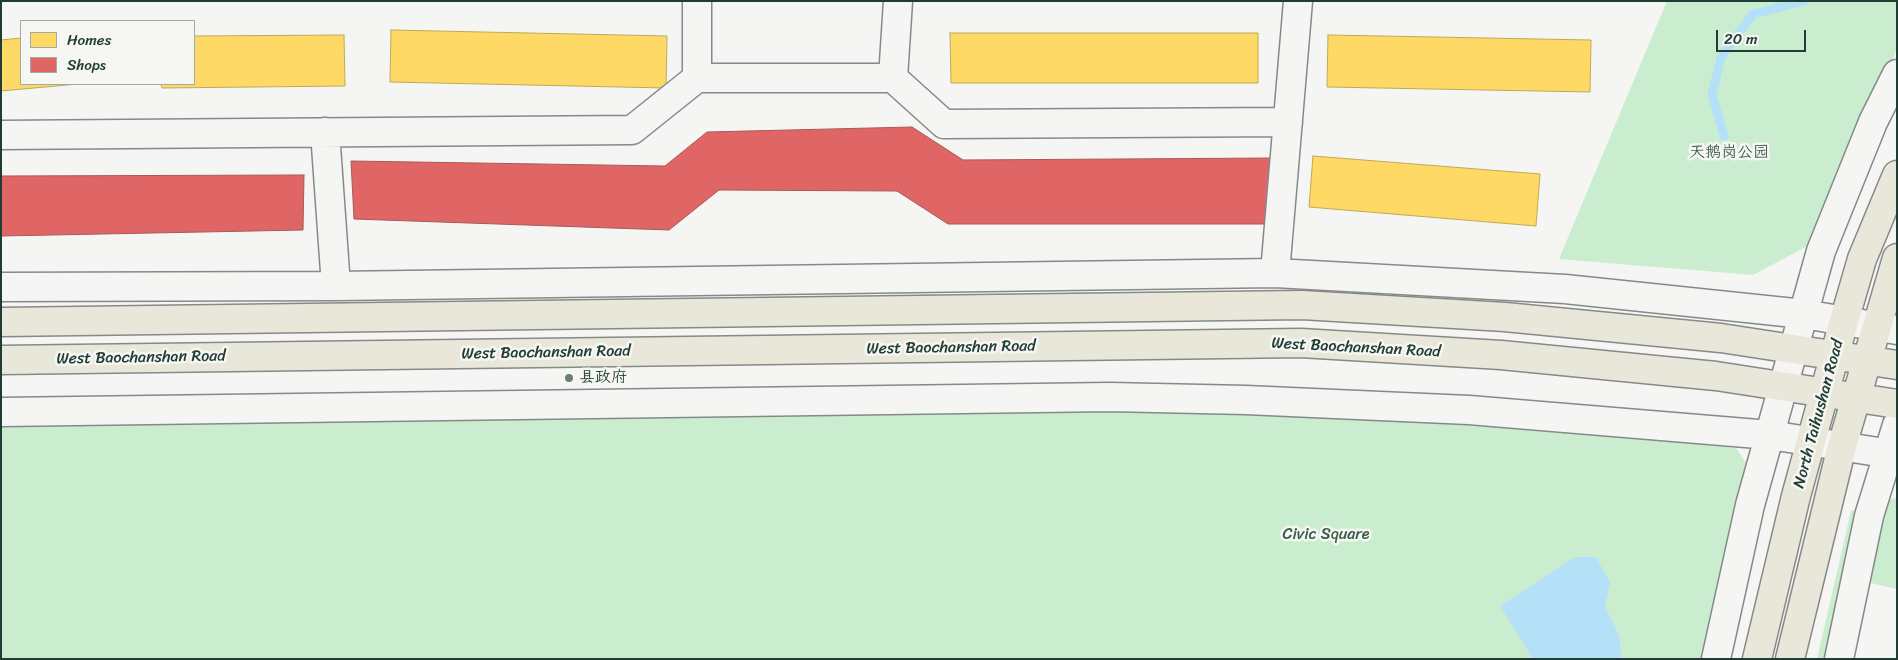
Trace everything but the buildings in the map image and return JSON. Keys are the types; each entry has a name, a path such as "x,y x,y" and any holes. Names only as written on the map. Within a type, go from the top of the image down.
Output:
{"main road":[{"name":"North Taihushan Road","path":"1757,659 1810,441 1862,258 1897,175"},
{"name":"North Taihushan Road","path":"1790,659 1855,398 1866,361 1886,328 1897,258"},
{"path":"1,322 1302,305 1505,317 1721,338 1897,365"},
{"name":"West Baochanshan Road","path":"1,360 1301,343 1502,355 1716,376 1897,404"}],"street":[{"path":"697,1 697,78"},
{"path":"893,78 898,1"},
{"path":"1275,273 1298,1"},
{"path":"1716,659 1750,505 1821,251 1873,122 1897,74"},
{"path":"1,135 632,130 697,78 893,78 944,124 1288,122"},
{"path":"325,132 336,286"},
{"path":"1,288 336,286 1275,273 1565,289 1804,314 1886,328"},
{"path":"1,412 1110,397 1246,400 1470,410 1770,435 1892,454"},
{"path":"1839,659 1869,516 1892,454 1897,425"}],"green space":[{"name":"天鹅岗公园","path":"1667,1 1897,1 1897,49 1819,240 1753,275 1559,259"},
{"name":"Civic Square","path":"1365,410 1736,448 1757,479 1710,659 1,659 1,416"},
{"path":"1897,498 1897,589 1853,579 1835,659 1817,659 1851,511"}],"water":[{"path":"1575,557 1596,557 1610,583 1605,606 1619,636 1622,659 1533,659 1500,606"}],"waterway":[{"path":"1724,136 1712,95 1721,57 1753,14 1804,1"}],"place":[{"name":"县政府","path":"569,378"}]}
